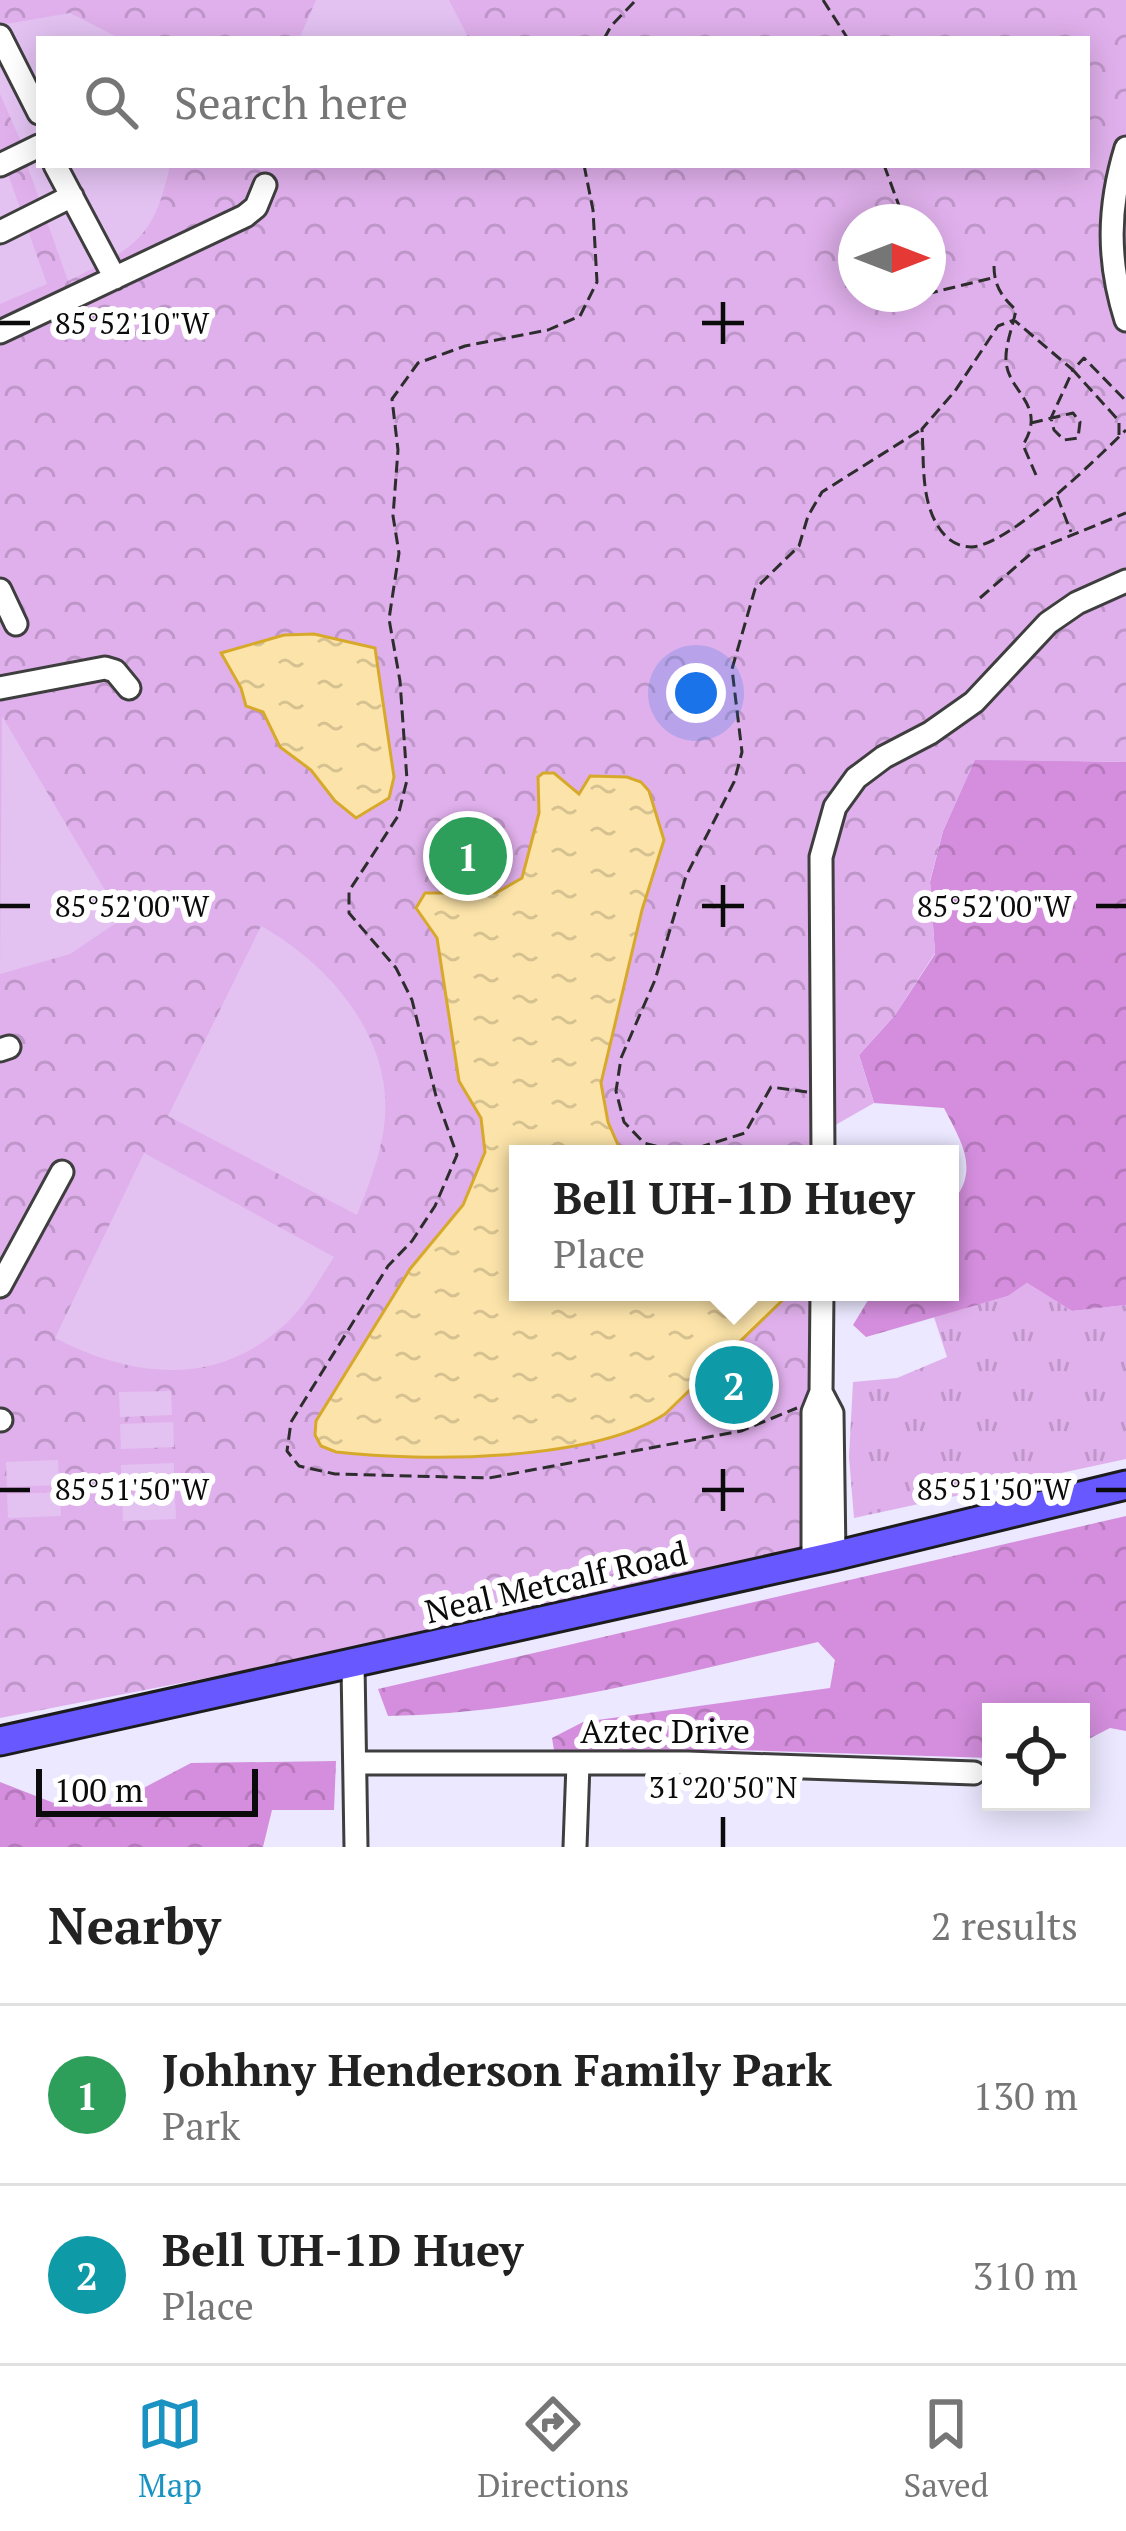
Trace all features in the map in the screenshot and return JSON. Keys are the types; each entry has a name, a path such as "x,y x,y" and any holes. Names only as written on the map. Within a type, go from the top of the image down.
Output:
{"main road":[{"name":"Neal Metcalf Road","path":"0,1741 353,1665 1126,1485"}],"street":[{"path":"0,36 36,107"},
{"path":"0,166 36,148"},
{"path":"1126,148 1112,203 1110,238 1113,273 1126,320"},
{"path":"57,168 115,278"},
{"path":"0,332 245,216 256,207 266,179"},
{"path":"0,232 72,196"},
{"path":"823,1145 821,857 835,808 856,778 974,702 1048,622 1126,580"},
{"path":"0,590 16,624"},
{"path":"0,688 105,668 115,671 130,688"},
{"path":"0,1286 62,1172"},
{"path":"822,1301 820,1392 832,1413 823,1558"},
{"path":"353,1665 356,1847"},
{"name":"Aztec Drive","path":"355,1763 688,1763 974,1773"},
{"path":"575,1847 578,1764"}],"path":[{"path":"605,36 636,0"},
{"path":"823,0 846,36"},
{"path":"585,168 593,210 597,282 580,316 548,330 465,346 418,363 392,399 398,450 393,516 399,553 389,619 400,681 407,780 398,816 349,891 350,913 397,968 412,1000 436,1096 457,1155 435,1206 388,1266 292,1422 287,1451 299,1466 335,1474 489,1478 741,1432 790,1412 820,1392"},
{"path":"885,168 898,204"},
{"path":"994,266 1000,293 1016,310 1006,362 1024,393 1030,423 1024,445 1036,475"},
{"path":"946,290 994,279"},
{"path":"1014,320 1073,370 1119,421 1119,437"},
{"path":"651,1145 624,1122 616,1091 621,1058 656,980 686,876 738,767 742,752 732,669 755,589 799,546 822,492 922,429 955,391 998,326 1014,320"},
{"path":"1030,423 1051,418 1073,413 1080,422 1078,438 1064,440 1051,418 1073,370 1084,358 1126,401"},
{"path":"922,429 932,517 953,543 972,547 997,537 1057,494 1126,430"},
{"path":"1057,494 1072,533"},
{"path":"980,598 1036,550 1126,513"},
{"path":"707,1145 745,1133 771,1087 823,1094"}],"green space":[{"path":"0,0 1126,0 1126,762 975,760 943,831 930,881 935,953 895,1015 859,1055 874,1103 823,1132 823,1145 509,1145 509,1301 821,1301 805,1562 0,1718"},
{"path":"975,759 1126,762 1126,1305 1072,1311 1027,1283 1008,1296 866,1337 853,1325 868,1301 959,1301 959,1193 966,1169 962,1145 944,1108 874,1103 859,1055 895,1015 935,954 930,882 943,831"},
{"path":"1027,1283 1072,1311 1126,1305 1126,1459 854,1518 849,1457 853,1382 897,1378 947,1357 934,1317 1008,1296"},
{"path":"1126,1516 1126,1731 1110,1728 1090,1738 1090,1703 982,1703 982,1758 554,1750 552,1738 583,1722 830,1688 835,1660 818,1642 604,1690 442,1714 388,1716 378,1689"},
{"path":"336,1761 334,1810 272,1810 263,1847 0,1847 0,1782 59,1805 113,1804 191,1763"}],"shaded area":[{"path":"316,0 449,0 467,36 300,36"},
{"path":"70,13 115,36 36,36 36,137 22,144 0,94 0,25"},
{"path":"36,157 36,168 169,168 156,211 137,239 68,281 26,162"},
{"path":"8,174 47,284 0,304 0,177"},
{"path":"2,716 122,919 70,954 0,974"},
{"path":"261,926 287,942 334,984 369,1036 380,1065 384,1127 357,1215 168,1116"},
{"path":"144,1153 334,1257 297,1312 242,1354 212,1365 150,1369 118,1363 55,1338"},
{"path":"171,1391 172,1415 120,1417 119,1392"},
{"path":"173,1422 174,1447 121,1449 120,1424"},
{"path":"58,1460 59,1485 7,1487 6,1462"},
{"path":"174,1463 174,1487 122,1489 121,1465"},
{"path":"60,1492 61,1516 8,1518 7,1494"},
{"path":"175,1495 176,1519 123,1521 122,1497"}],"water":[{"path":"314,634 375,648 394,777 389,798 356,818 335,801 311,770 280,747 263,712 246,706 221,653 284,635"},
{"path":"554,773 579,794 590,776 641,782 649,791 664,840 642,910 601,1083 618,1145 509,1145 509,1301 782,1301 665,1414 633,1430 595,1442 505,1455 414,1457 336,1452 321,1446 315,1435 316,1421 410,1269 463,1205 485,1152 481,1118 459,1081 437,938 416,908 425,893 496,893 522,878 539,813 538,777"}],"place":[{"name":"Johhny Henderson Family Park","path":"468,856"},
{"name":"Bell UH-1D Huey","path":"734,1385"}]}
